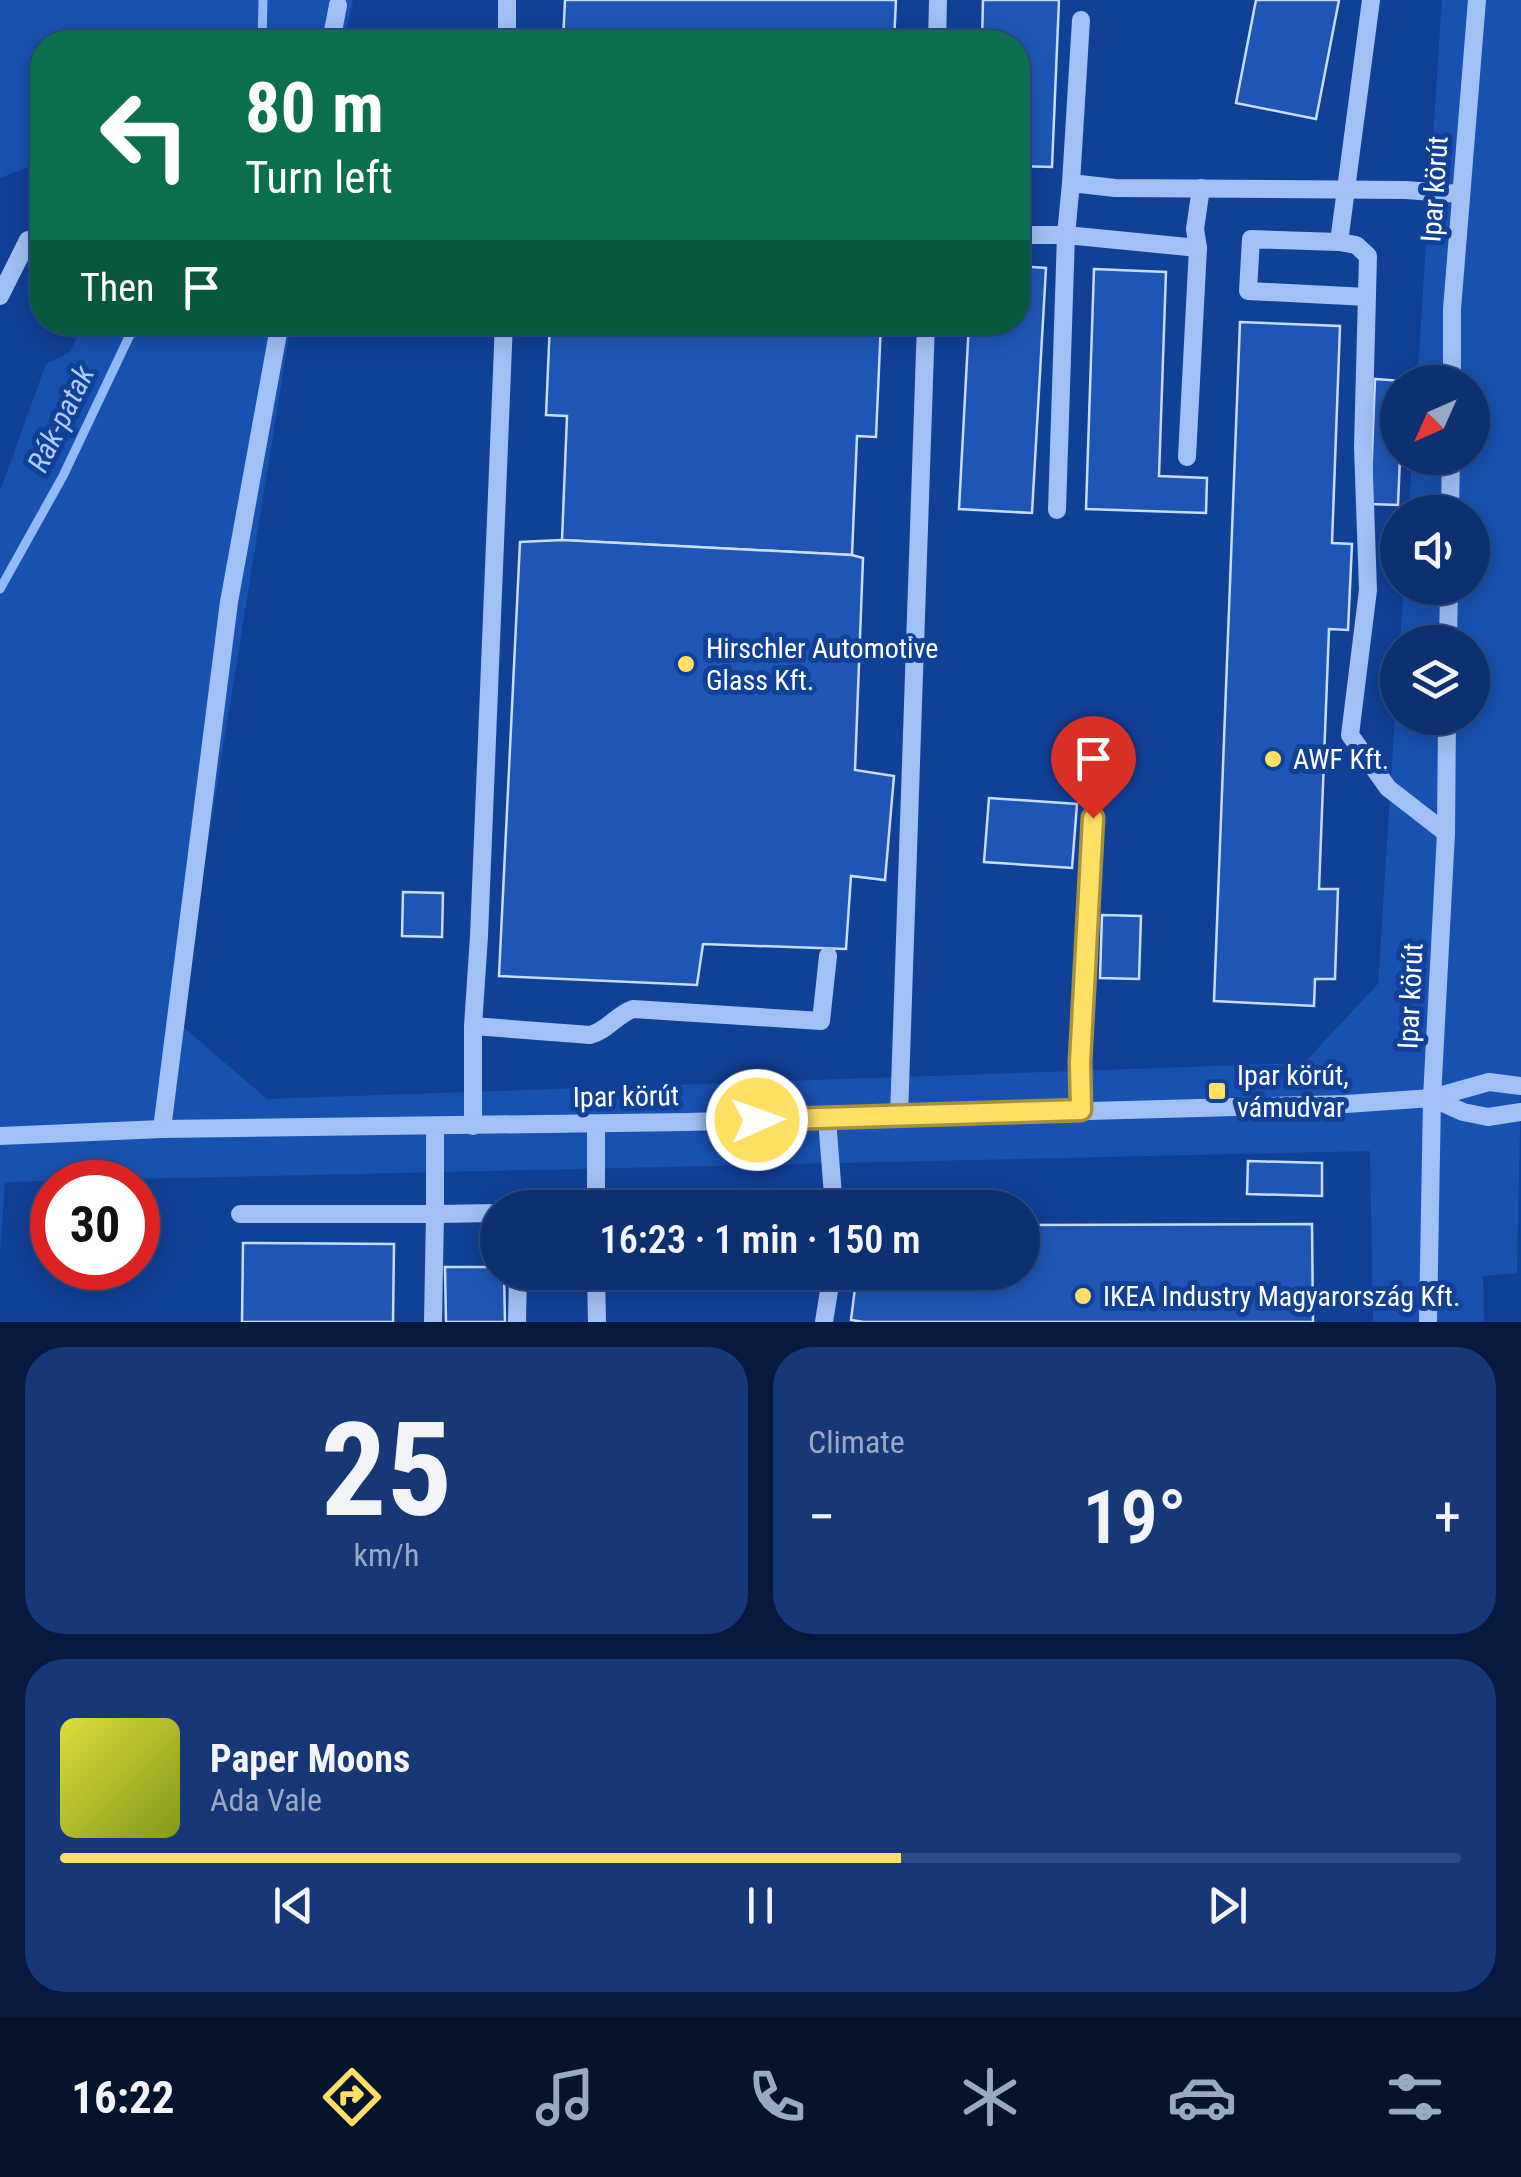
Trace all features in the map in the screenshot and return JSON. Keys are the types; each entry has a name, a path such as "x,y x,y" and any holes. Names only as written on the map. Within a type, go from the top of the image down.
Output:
{"street":[{"path":"506,0 507,30"},
{"path":"937,30 938,0"},
{"path":"1339,242 1370,0"},
{"name":"Ipar körút","path":"1452,365 1452,309 1477,0"},
{"path":"334,30 338,5"},
{"path":"1057,510 1066,235 1080,20"},
{"path":"1071,183 1116,188 1406,190 1460,194"},
{"path":"1187,458 1198,248 1195,229 1201,188"},
{"path":"1030,235 1198,248"},
{"path":"1366,297 1248,291 1251,239 1339,242 1356,245 1368,256 1363,446 1368,590 1350,735 1388,788 1446,833"},
{"path":"0,296 28,240"},
{"path":"162,1129 229,602 278,335"},
{"path":"473,1126 473,1026 503,335"},
{"path":"899,1116 926,335"},
{"name":"Ipar körút","path":"1428,1322 1432,1098 1448,735"},
{"path":"1081,1110 1093,818"},
{"path":"473,1026 590,1036 633,1009 821,1021 828,956"},
{"path":"1432,1098 1489,1082 1521,1086"},
{"path":"1432,1098 1463,1112 1488,1117 1521,1112"},
{"name":"Ipar körút","path":"0,1136 162,1129 827,1119 1326,1105 1432,1098"},
{"path":"827,1119 833,1190"},
{"path":"596,1124 596,1190"},
{"path":"433,1322 435,1127"},
{"path":"240,1214 480,1213"},
{"path":"518,1290 518,1322"},
{"path":"596,1290 597,1322"},
{"path":"824,1322 829,1290"}],"shaded area":[{"path":"0,0 353,0 347,30 30,30 30,167 0,178"},
{"path":"1442,0 1521,0 1521,1070 1517,1273 1483,1276 1484,1322 1373,1322 1370,1151 160,1178 160,1160 30,1160 30,1181 5,1182 0,1254 0,491 46,364 70,352 78,335 289,335 179,1023 267,1099 1304,1063 1378,984 1394,735 1490,735 1490,625 1401,625 1403,605 1490,605 1490,495 1410,495 1411,475 1490,475 1490,365 1418,365"}],"building":[{"path":"565,0 896,0 895,30 564,30"},
{"path":"983,0 1059,0 1052,167 1030,166 1030,30 982,30"},
{"path":"1256,0 1339,0 1316,119 1236,103"},
{"path":"1030,267 1046,268 1032,513 959,509 968,335 1030,335"},
{"path":"1094,269 1166,272 1159,476 1207,478 1206,513 1086,509"},
{"name":"AWF Kft.","path":"1240,322 1340,326 1332,543 1352,544 1348,630 1329,629 1319,889 1338,889 1335,979 1315,979 1314,1006 1214,1001"},
{"name":"Hirschler Automotive Glass Kft.","path":"549,335 880,335 876,437 857,436 852,555 562,540 567,416 546,415"},
{"path":"1375,379 1380,379 1380,475 1399,475 1398,495 1380,495 1380,504 1370,504"},
{"name":"Hirschler Automotive Glass Kft.","path":"562,540 863,558 855,770 894,776 885,880 851,876 846,949 703,944 697,985 499,976 520,542"},
{"path":"989,798 1077,804 1072,868 984,862"},
{"path":"403,892 443,893 442,937 402,936"},
{"path":"1102,915 1141,916 1139,979 1100,978"},
{"path":"1248,1161 1322,1163 1322,1196 1247,1194"},
{"name":"IKEA Industry Magyarország Kft.","path":"1312,1224 1313,1322 851,1320 855,1290 1040,1290 1040,1225"},
{"path":"243,1243 394,1244 393,1322 242,1322"},
{"path":"445,1267 480,1267 480,1290 504,1290 505,1322 446,1322"}],"waterway":[{"name":"Rák-patak","path":"262,30 263,0"},
{"name":"Rák-patak","path":"0,589 63,476 130,335"}],"place":[{"name":"Hirschler Automotive Glass Kft.","path":"686,664"},
{"name":"AWF Kft.","path":"1273,759"},
{"name":"Ipar körút, vámudvar","path":"1217,1091"},
{"name":"IKEA Industry Magyarország Kft.","path":"1083,1296"}],"route":[{"path":"757,1120 1081,1110 1093,818"}]}
